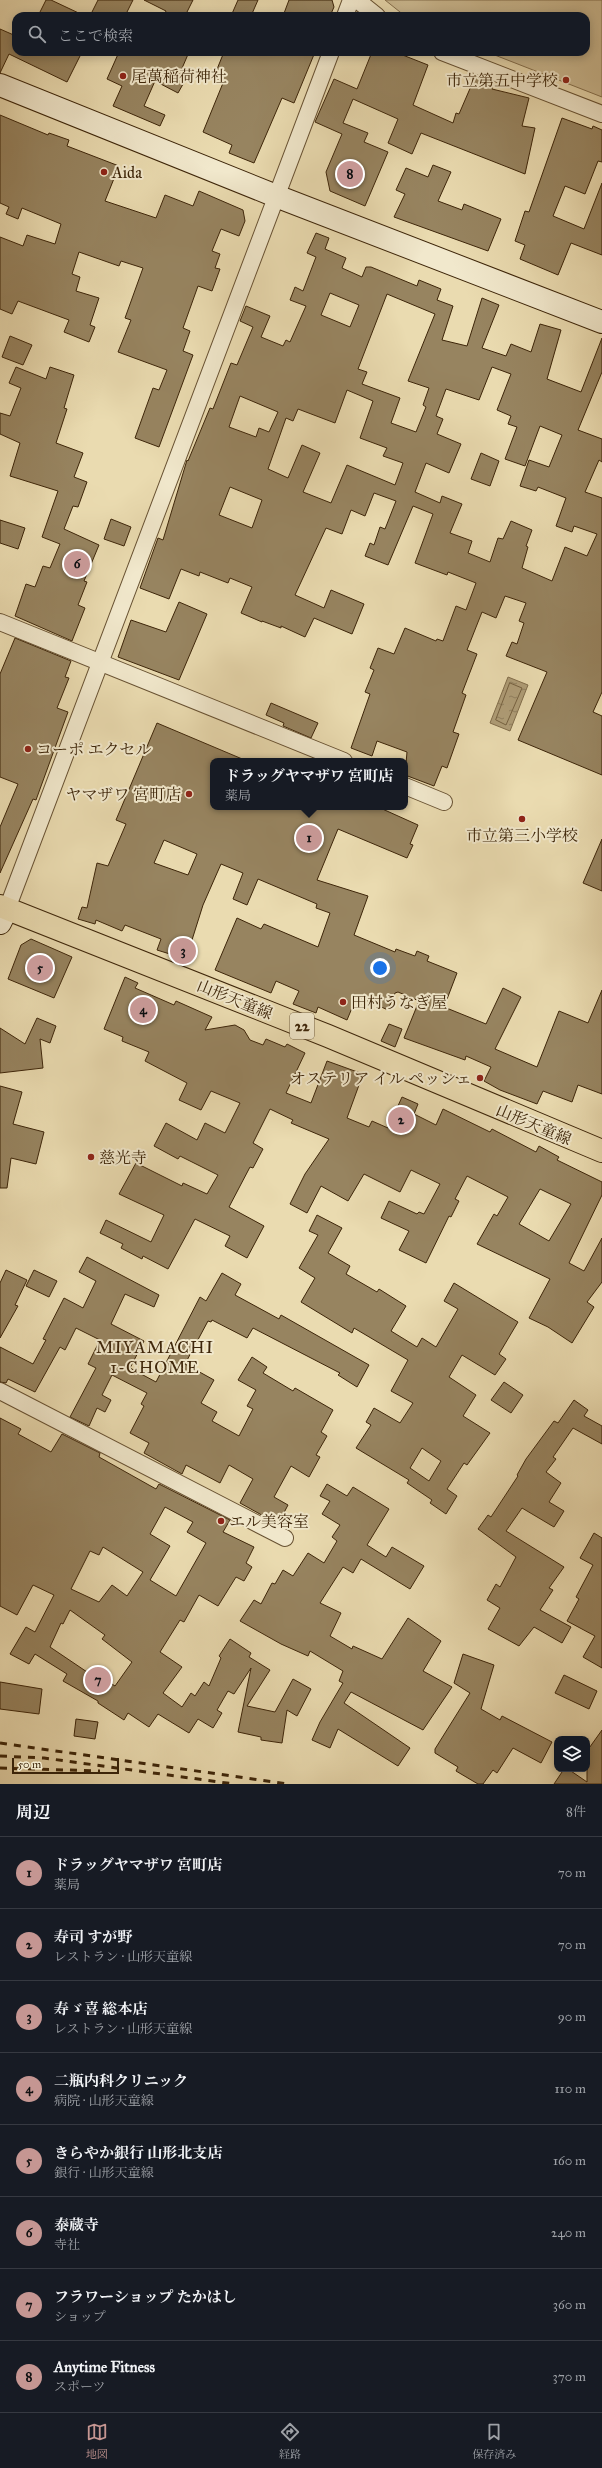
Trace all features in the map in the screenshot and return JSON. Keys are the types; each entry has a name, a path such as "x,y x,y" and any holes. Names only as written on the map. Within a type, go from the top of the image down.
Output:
{"main road":[{"name":"山形天童線","path":"2,913 328,1036 602,1151"}],"street":[{"path":"346,12 351,0"},
{"path":"357,0 372,12"},
{"path":"2,913 102,662 202,390 329,56"},
{"path":"452,56 602,114"},
{"path":"0,85 276,196 602,322"},
{"path":"0,622 337,758"},
{"path":"408,787 444,802"},
{"path":"0,1391 285,1538"}],"shaded area":[{"name":"市立第五中学校","path":"385,0 602,0 602,97 497,56 590,56 590,12 400,12"}],"water":[{"path":"508,677 528,685 510,731 490,723"}],"building":[{"path":"46,0 51,0 76,12 40,12"},
{"path":"98,0 133,0 127,12 92,12"},
{"path":"144,0 193,0 187,12 166,11"},
{"path":"238,0 258,0 253,12 233,12"},
{"path":"289,0 332,0 334,7 332,12 284,12"},
{"path":"0,29 12,34 12,55 9,54 0,73"},
{"path":"13,56 80,56 67,82"},
{"path":"117,56 187,56 180,73 187,77 178,93 155,81 144,106 165,115 160,126 113,106 122,86 107,79"},
{"path":"222,56 313,56 294,103 282,98 254,163 229,153 232,145 203,132 223,83 213,79"},
{"path":"370,56 405,56 428,65 413,105 453,123 456,113 459,114 475,77 493,84 492,89 529,98 522,126 535,128 525,174 421,133 412,154 388,143 398,119 353,99 343,123 368,133 364,142 388,152 365,206 330,191 326,172 342,134 315,122 334,79 357,89"},
{"path":"0,115 48,135 49,133 69,140 67,146 119,166 105,201 156,218 165,195 193,206 199,191 243,210 245,221 239,236 221,229 212,251 220,254 215,268 220,269 212,291 198,286 183,328 190,331 183,351 193,355 159,447 135,438 153,388 159,390 167,370 118,352 131,320 125,318 143,268 121,261 119,266 79,252 72,274 80,277 76,291 99,298 90,325 95,327 89,342 64,332 69,320 18,301 12,314 0,309 0,237 23,246 27,235 55,244 61,224 22,208 18,219 6,214 9,207 0,203"},
{"path":"562,118 592,129 593,126 602,130 602,162 598,161 585,194 565,186 553,216 584,229 602,183 602,255 571,243 558,275 520,259 525,245 515,241 525,211 529,212"},
{"path":"433,165 451,172 438,201 462,210 464,204 501,219 488,251 394,217 405,194 396,190 406,168 428,177"},
{"path":"316,233 329,238 325,249 346,258 342,268 362,277 366,267 371,267 417,286 419,280 441,289 437,300 453,306 442,340 467,346 482,298 499,305 482,348 506,356 511,344 531,352 540,324 561,330 547,379 581,392 602,338 602,372 578,430 602,439 602,462 599,460 585,492 602,498 602,692 593,712 602,716 602,775 518,740 547,672 506,656 512,642 517,644 524,623 519,621 526,603 505,596 496,618 482,612 467,650 477,654 462,693 466,695 453,732 459,734 447,768 442,766 434,786 408,776 407,752 377,741 372,756 351,748 370,694 365,692 374,670 370,668 378,648 394,654 405,628 436,641 437,639 443,641 456,606 466,610 476,583 448,572 447,575 415,563 433,514 413,506 388,565 365,556 370,543 374,545 380,527 385,529 396,501 374,493 365,516 351,510 342,534 326,528 295,595 324,608 331,590 364,604 352,634 314,618 305,637 281,626 281,628 262,622 241,613 252,587 230,578 228,583 200,572 199,576 181,569 169,599 140,588 158,538 163,540 187,460 188,461 210,408 213,409 231,363 237,365 253,327 240,321 246,306 270,316 261,337 283,346 286,340 290,342 306,306 290,300 295,287 303,291 316,257 307,253","holes":["330,293 359,305 350,327 321,315","387,294 435,314 408,381 429,388 423,405 426,407 416,432 391,423 400,398 362,384 367,372 358,369","492,367 511,374 497,410 511,416 508,424 517,427 505,459 525,466 540,426 562,435 549,467 529,460 520,486 536,491 538,487 566,498 556,526 572,532 574,526 597,534 587,556 565,547 552,581 522,568 528,547 526,546 532,530 511,521 503,539 498,538 490,562 468,553 472,541 450,533 462,504 442,496 440,503 415,492 426,463 449,473 461,444 437,434 443,419 436,416 446,389 479,400","347,390 373,401 360,438 387,448 383,456 403,463 395,485 347,465 331,503 303,492 320,453 302,445 288,478 268,469 286,418 293,421 298,409 335,423","240,396 278,412 269,432 259,428 256,437 229,427","230,487 262,500 252,528 219,515"]},
{"path":"10,336 32,345 23,365 2,357"},
{"path":"16,367 46,379 50,367 74,375 64,408 67,409 56,443 83,453 74,477 87,482 78,507 73,506 64,529 99,545 84,581 87,582 78,605 85,608 72,641 15,616 26,584 35,587 43,566 50,568 60,544 42,537 58,491 10,476 20,443 0,434 0,413 10,416 21,388 9,383"},
{"path":"481,453 499,461 490,486 471,479"},
{"path":"111,519 131,527 124,546 104,539"},
{"path":"0,520 25,528 18,549 0,543"},
{"path":"179,602 207,614 179,680 118,657 131,620 166,632"},
{"path":"15,638 71,661 65,677 69,678 57,708 68,712 36,800 33,799 0,873 0,827 18,784 0,777 0,674"},
{"path":"271,703 318,723 311,738 283,726 284,723 266,715"},
{"path":"157,723 240,758 210,758 210,810 385,810 418,825 410,844 413,845 407,858 338,829 317,880 368,896 354,935 395,952 396,949 415,956 417,951 429,956 427,961 457,973 444,1007 486,1024 503,988 521,997 495,1049 537,1067 559,1011 588,1023 602,990 602,1094 578,1085 572,1102 543,1091 537,1104 500,1090 484,1081 491,1067 466,1056 465,1060 404,1038 419,1001 398,992 395,993 388,1010 357,996 347,1020 318,1007 316,1013 293,1004 299,991 276,981 271,993 215,970 237,918 261,929 264,924 318,947 330,913 316,908 317,904 258,879 247,905 233,899 243,873 221,864 203,905 186,959 157,950 161,939 125,925 122,931 96,920 95,924 78,919 82,907 87,908 97,863 108,866 126,824 116,820","holes":["164,840 197,854 188,875 154,863"]},
{"path":"602,839 602,891 583,883"},
{"path":"31,939 72,957 54,998 8,979 21,945"},
{"path":"125,977 138,983 135,988 174,1005 176,1001 212,1017 205,1030 235,1025 244,1030 250,1040 263,1045 266,1039 285,1047 287,1044 305,1053 286,1093 311,1103 327,1061 363,1074 347,1118 369,1127 372,1121 388,1128 402,1097 418,1104 414,1114 436,1125 443,1109 490,1132 492,1129 536,1152 539,1146 559,1157 557,1160 602,1182 602,1195 569,1263 584,1271 602,1238 602,1282 587,1302 594,1307 572,1343 548,1327 529,1318 550,1279 477,1244 494,1214 497,1216 508,1197 467,1176 455,1199 459,1201 451,1217 449,1216 426,1263 399,1250 409,1231 381,1218 389,1201 417,1214 419,1212 424,1214 440,1184 411,1170 400,1192 364,1174 348,1201 321,1186 307,1213 290,1204 305,1174 329,1139 291,1123 293,1120 270,1109 253,1143 263,1149 253,1168 250,1167 229,1207 264,1226 247,1258 225,1246 230,1236 195,1219 168,1269 143,1256 142,1259 121,1248 123,1244 100,1233 106,1220 151,1242 164,1215 119,1194 136,1163 182,1186 183,1183 207,1194 218,1175 180,1156 178,1159 154,1146 166,1123 197,1140 205,1123 225,1133 240,1103 211,1091 201,1110 179,1100 187,1083 145,1061 149,1052 122,1041 123,1037 104,1029","holes":["540,1189 571,1204 549,1241 519,1224"]},
{"path":"37,1018 56,1026 50,1043 40,1039 43,1068 0,1073 0,1028 25,1044"},
{"path":"389,1024 402,1029 395,1047 381,1041"},
{"path":"0,1086 22,1092 13,1124 44,1132 36,1164 11,1158 7,1188 0,1188"},
{"path":"317,1215 342,1228 328,1253 350,1266 346,1274 377,1292 379,1289 406,1306 391,1331 417,1347 422,1338 436,1347 458,1309 444,1301 454,1283 518,1322 499,1354 506,1359 495,1375 462,1355 449,1377 476,1395 463,1416 490,1433 467,1465 464,1463 447,1489 457,1496 446,1514 430,1503 432,1500 407,1483 409,1480 356,1448 371,1425 366,1422 374,1408 400,1423 413,1403 391,1391 408,1360 354,1328 352,1333 301,1302 315,1278 299,1268 318,1235 309,1231","holes":["422,1448 441,1461 429,1481 410,1468"]},
{"path":"87,1257 159,1295 154,1307 125,1294 111,1324 144,1341 130,1368 156,1382 200,1297 206,1301 222,1273 241,1284 235,1295 279,1319 281,1315 369,1365 357,1387 338,1375 340,1373 253,1328 247,1338 212,1320 211,1322 208,1321 185,1364 214,1380 201,1403 217,1412 212,1421 239,1436 253,1409 247,1406 256,1390 238,1380 252,1357 267,1367 263,1373 293,1391 295,1388 333,1410 321,1432 327,1436 316,1455 320,1457 309,1477 291,1466 274,1497 288,1505 278,1524 240,1503 253,1479 229,1465 220,1483 186,1465 182,1474 144,1453 149,1443 130,1433 144,1406 141,1404 147,1393 112,1375 102,1395 111,1400 105,1412 97,1408 89,1426 70,1417 96,1368 88,1364 100,1340 76,1328 65,1350 60,1347 35,1392 8,1379 6,1383 0,1382 0,1347 33,1364 46,1340 43,1339 64,1298 83,1308 96,1281 79,1272"},
{"path":"6,1270 27,1280 15,1305 18,1306 0,1338 0,1283"},
{"path":"34,1270 57,1281 49,1297 26,1286"},
{"path":"504,1382 523,1395 511,1413 491,1400"},
{"path":"574,1400 588,1410 584,1416 602,1426 602,1444 573,1428 553,1457 556,1459 546,1472 561,1483 549,1502 564,1511 554,1527 522,1508 506,1531 564,1567 549,1588 553,1590 540,1610 571,1627 562,1643 534,1627 519,1646 488,1629 500,1608 487,1600 496,1584 500,1587 516,1557 478,1529 488,1515 491,1517 518,1476 517,1475 526,1459 554,1421 558,1423"},
{"path":"0,1418 21,1429 18,1434 51,1452 62,1434 100,1453 99,1457 156,1489 159,1484 230,1520 223,1532 254,1547 246,1563 252,1567 244,1581 236,1577 218,1606 199,1595 184,1622 180,1620 160,1652 182,1667 163,1693 182,1707 191,1693 195,1696 204,1682 209,1686 221,1658 219,1656 230,1639 251,1653 249,1657 270,1670 247,1706 275,1712 293,1679 311,1689 297,1716 287,1710 282,1743 261,1740 261,1737 238,1732 251,1668 234,1694 228,1691 217,1710 222,1713 213,1728 198,1719 189,1733 158,1714 149,1727 128,1713 124,1720 98,1703 98,1701 63,1681 67,1674 35,1654 29,1664 10,1654 26,1627 35,1632 54,1595 33,1585 17,1615 0,1606","holes":["165,1507 193,1522 187,1532 206,1543 176,1596 150,1580 170,1546 150,1534","103,1547 143,1572 127,1596 112,1585 99,1602 71,1589 90,1551 99,1555","70,1610 105,1635 102,1639 132,1662 115,1686 95,1673 93,1676 50,1647 61,1623 63,1624"]},
{"path":"327,1484 347,1496 353,1487 389,1509 367,1545 386,1557 392,1547 424,1566 410,1589 361,1559 353,1573 343,1567 320,1603 341,1613 330,1636 352,1649 353,1646 382,1659 408,1618 441,1641 423,1671 452,1687 423,1730 351,1692 344,1703 410,1748 398,1766 338,1729 330,1748 312,1740 320,1722 343,1683 339,1681 343,1671 310,1651 308,1656 281,1644 240,1621 254,1600 261,1604 272,1583 275,1584 283,1570 293,1576 308,1553 324,1563 337,1541 332,1537 340,1525 322,1514 330,1501 320,1496"},
{"path":"594,1533 602,1538 602,1668 583,1657 595,1636 567,1621 579,1599 576,1597 593,1565 580,1558"},
{"path":"463,1654 494,1665 481,1709 500,1720 502,1716 552,1742 541,1763 513,1748 497,1773 493,1770 483,1784 478,1784 456,1771 458,1767 435,1753 435,1749 470,1693 454,1683"},
{"path":"564,1675 597,1691 589,1709 555,1693"},
{"path":"0,1682 42,1689 39,1714 0,1709"},
{"path":"76,1719 98,1722 95,1739 74,1736"},
{"path":"602,1730 602,1784 554,1784 562,1772 572,1772 587,1782 587,1772 590,1772 590,1747"}],"railway":[{"path":"0,1743 288,1784"},
{"path":"0,1756 44,1758 234,1784"},
{"path":"0,1768 100,1771"}],"place":[{"name":"尾萬稲荷神社","path":"123,76"},
{"name":"市立第五中学校","path":"566,80"},
{"name":"Aida","path":"104,172"},
{"name":"Anytime Fitness","path":"350,174"},
{"name":"泰蔵寺","path":"77,564"},
{"name":"コーポ エクセル","path":"28,749"},
{"name":"ヤマザワ 宮町店","path":"189,794"},
{"name":"市立第三小学校","path":"522,819"},
{"name":"ドラッグヤマザワ 宮町店","path":"309,838"},
{"name":"寿ゞ喜 総本店","path":"183,951"},
{"name":"きらやか銀行 山形北支店","path":"40,968"},
{"name":"田村うなぎ屋","path":"343,1002"},
{"name":"二瓶内科クリニック","path":"143,1010"},
{"name":"オステリア イル ペッシェ","path":"480,1078"},
{"name":"寿司 すが野","path":"401,1120"},
{"name":"慈光寺","path":"91,1157"},
{"name":"エル美容室","path":"221,1521"},
{"name":"フラワーショップ たかはし","path":"98,1680"}],"district":[{"name":"MIYAMACHI 1-CHOME","path":"155,1357"}]}
